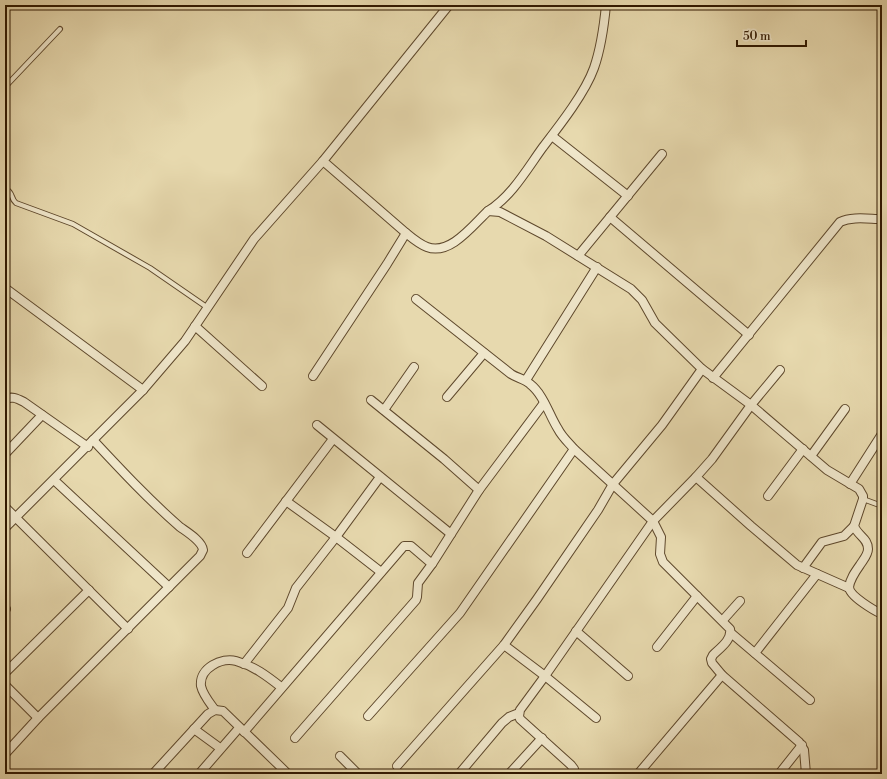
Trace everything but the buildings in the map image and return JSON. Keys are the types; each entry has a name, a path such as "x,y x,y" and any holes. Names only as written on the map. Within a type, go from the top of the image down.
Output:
{"street":[{"path":"5,528 91,444 143,390 185,341 254,239 323,161 449,5"},
{"path":"323,161 420,244 428,247 443,247 454,243 510,192 552,136 587,83 594,67 604,24 606,5"},
{"path":"552,136 628,196"},
{"path":"578,256 662,154"},
{"path":"488,211 500,212 546,236 597,267 638,295 654,323 702,369 751,405 827,470 859,489 864,499 854,526 844,536 822,542 803,568"},
{"path":"610,217 749,335"},
{"path":"713,378 840,222 851,219 882,219"},
{"path":"313,376 406,233"},
{"path":"526,380 597,267"},
{"path":"5,288 143,390"},
{"path":"416,299 511,374 526,380 538,392 559,431 574,449 653,521 661,536 660,554 663,562 723,620 730,629 731,633 810,700"},
{"path":"195,326 262,386"},
{"path":"447,397 484,352"},
{"path":"384,410 414,367"},
{"path":"397,766 504,645 598,510 614,484 662,426 702,369"},
{"path":"459,774 502,723 509,717 519,713 653,521 712,459 751,405 780,370"},
{"path":"5,390 14,398 24,402 42,415 91,444 203,547 202,554 128,629 38,718 8,744 5,754"},
{"path":"5,400 14,398"},
{"path":"371,400 444,459 479,490"},
{"path":"295,738 416,600 418,594 418,583 432,564 479,490 544,403"},
{"path":"811,456 845,409"},
{"path":"5,454 42,415"},
{"path":"317,426 451,534"},
{"path":"850,484 882,434"},
{"path":"247,553 333,439"},
{"path":"368,716 460,613 574,449"},
{"path":"768,496 803,449"},
{"path":"244,664 288,608 296,588 380,477"},
{"path":"696,477 797,565 849,588 856,597 869,607 882,614"},
{"path":"54,480 169,587"},
{"path":"286,501 381,572"},
{"path":"5,507 128,629"},
{"path":"849,588 854,573 867,555 868,550 866,540 854,526"},
{"path":"199,774 220,748 242,730 281,687 402,547 406,545 411,546 432,564"},
{"path":"755,653 817,574"},
{"path":"5,673 89,590"},
{"path":"658,647 697,596"},
{"path":"723,620 740,601"},
{"path":"576,631 628,676"},
{"path":"731,633 727,641 713,655 711,659 712,663 722,675 802,745 806,774"},
{"path":"504,645 545,676 596,718"},
{"path":"215,710 204,694 201,681 203,675 209,668 222,660 234,660 256,668 281,687"},
{"path":"638,774 722,675"},
{"path":"5,685 38,718"},
{"path":"153,774 208,714 215,710 223,711 288,774"},
{"path":"519,713 520,719 571,765 574,769 573,774"},
{"path":"194,729 220,748"},
{"path":"509,774 542,738"},
{"path":"779,774 802,745"},
{"path":"340,756 358,774"}],"lane":[{"path":"5,87 60,29"},
{"path":"5,188 11,193 13,200 16,203 74,224 150,268 208,308"},
{"path":"864,499 882,506"}]}
